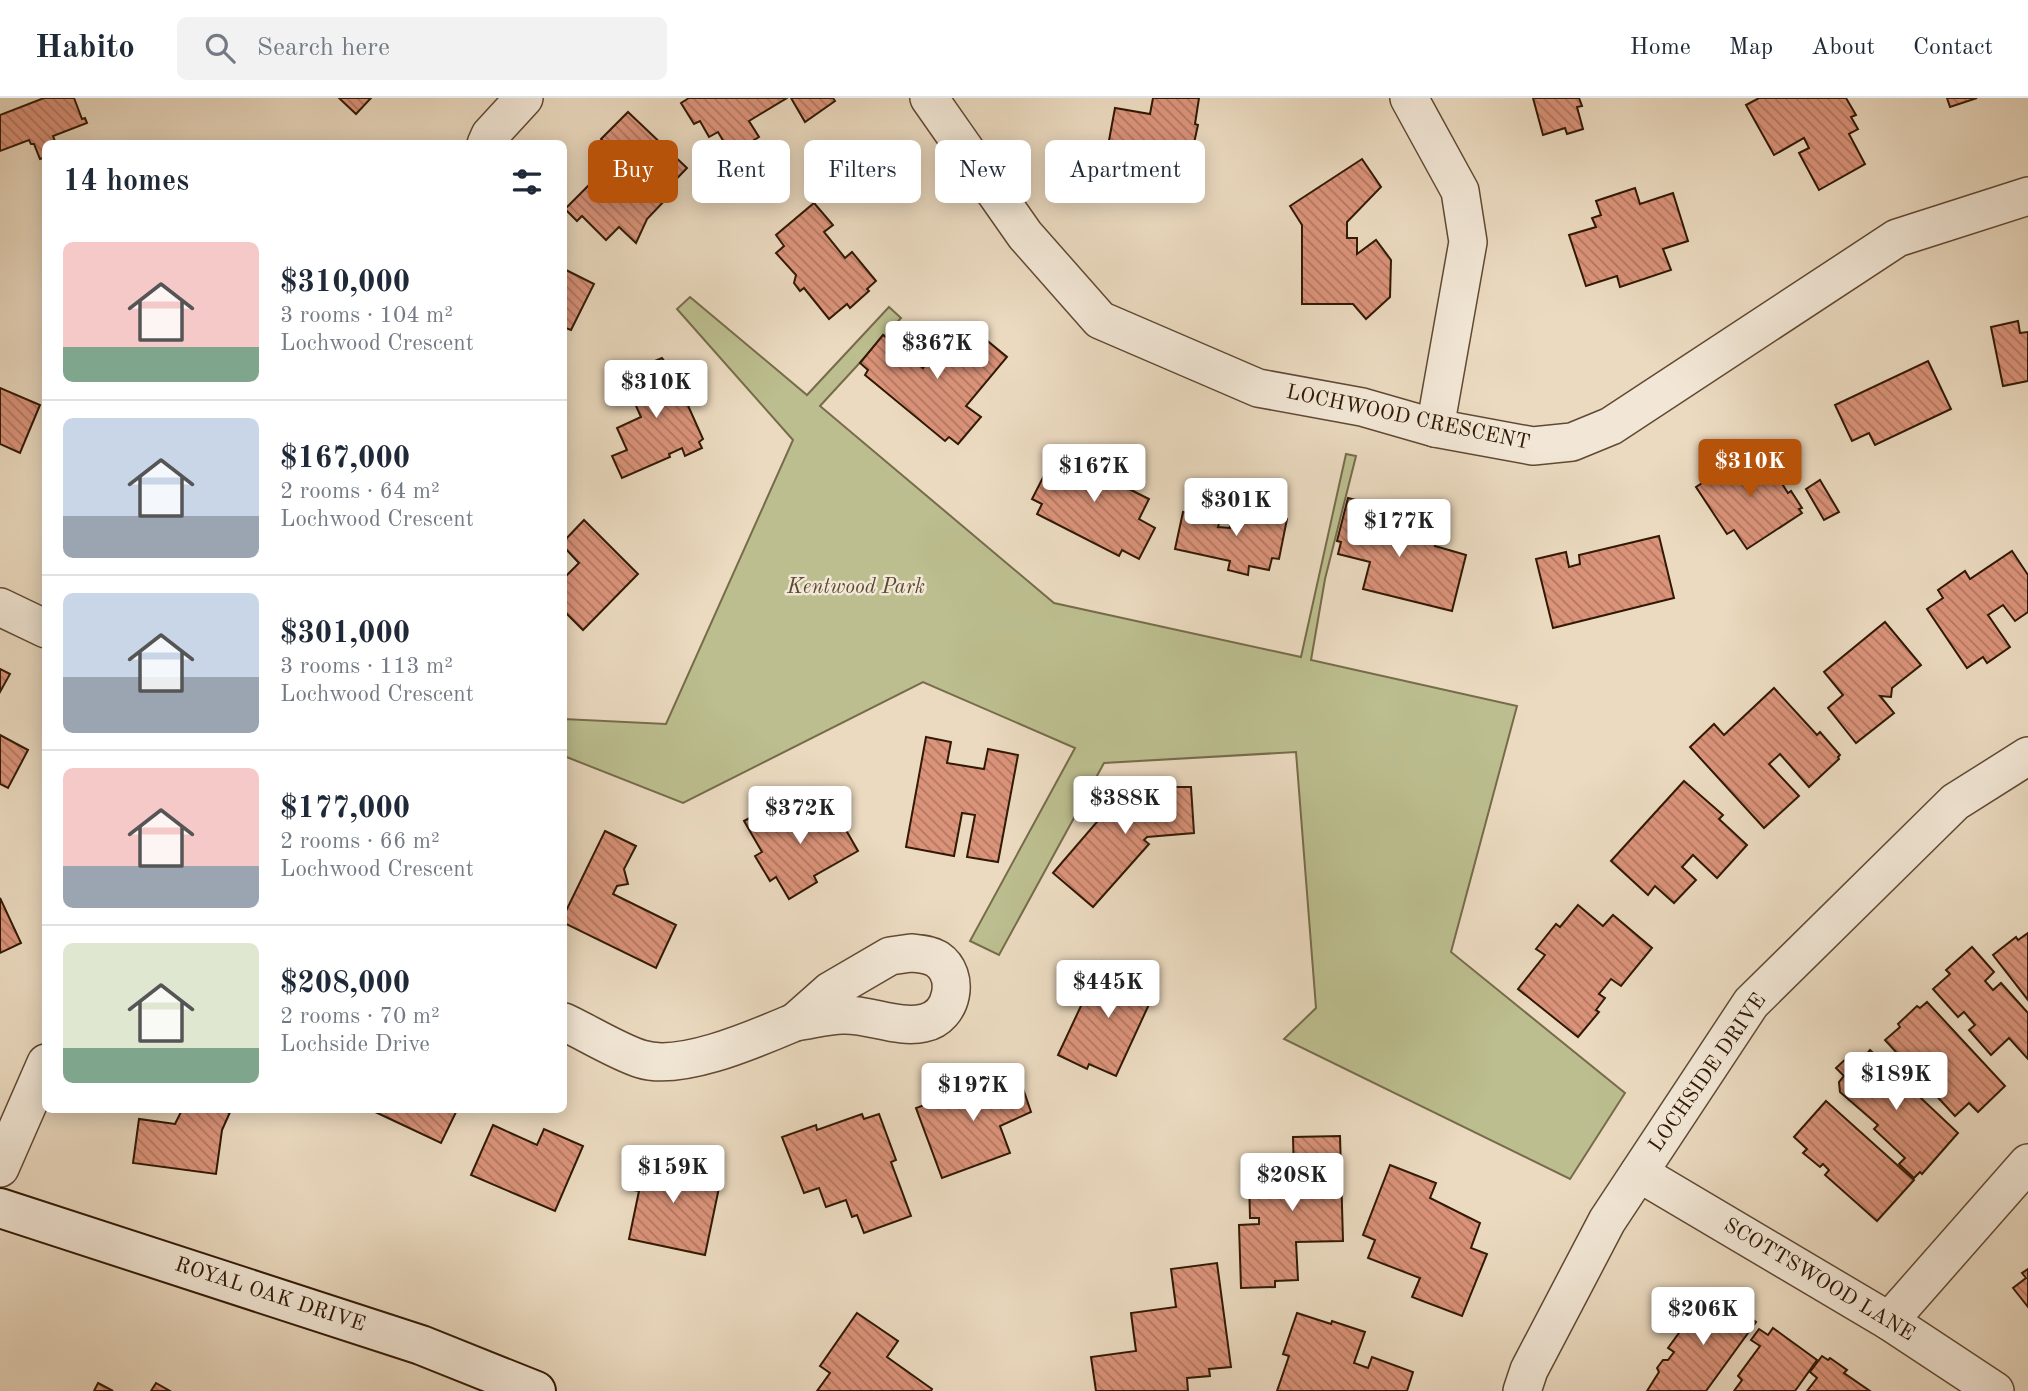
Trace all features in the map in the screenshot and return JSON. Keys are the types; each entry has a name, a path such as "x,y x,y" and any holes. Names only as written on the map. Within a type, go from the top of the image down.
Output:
{"main road":[{"name":"ROYAL OAK DRIVE","path":"0,1208 421,1345 536,1391"}],"street":[{"path":"488,140 523,98"},
{"name":"LOCHWOOD CRESCENT","path":"929,98 1025,235 1100,320 1258,388 1362,407 1435,428 1533,446 1572,442 1611,426 1897,237 2028,196"},
{"path":"1409,98 1460,191 1468,242 1435,428"},
{"path":"0,607 42,627"},
{"name":"LOCHSIDE DRIVE","path":"1522,1391 1529,1370 1601,1232 1751,1003 1955,802 2028,756"},
{"path":"567,1023 642,1060 680,1061 733,1047 795,1022"},
{"path":"0,1168 42,1072"},
{"path":"1889,1321 2028,1163"},
{"name":"SCOTTSWOOD LANE","path":"1639,1173 1889,1321 1995,1391"}],"green space":[{"name":"Kentwood Park","path":"690,297 807,395 889,307 901,318 820,406 1054,603 1301,657 1346,454 1356,456 1325,579 1311,660 1517,706 1451,952 1625,1093 1570,1179 1284,1039 1316,1008 1296,752 1104,763 999,955 970,941 1075,748 923,682 683,803 567,757 567,719 666,724 793,440 677,309"}],"building":[{"path":"44,98 74,98 82,119 85,118 87,123 53,136 54,140 42,140 40,159 34,144 29,140 0,151 0,115"},
{"path":"339,98 371,98 356,114"},
{"path":"689,98 787,98 749,121 759,137 754,140 723,140 718,132 709,137 700,121 694,124 681,103"},
{"path":"791,98 833,98 835,101 805,122"},
{"path":"1153,98 1199,98 1195,140 1109,140 1115,108 1150,114"},
{"path":"1533,98 1579,98 1582,106 1577,107 1583,129 1567,134 1565,128 1543,135"},
{"path":"1759,98 1846,98 1856,115 1851,117 1858,129 1849,134 1865,164 1819,190 1799,153 1809,148 1804,138 1774,155 1746,105"},
{"path":"1947,98 1977,98 1950,107"},
{"path":"628,112 658,140 602,140"},
{"path":"678,159 687,168 678,177"},
{"path":"1362,159 1381,187 1347,222 1347,238 1357,238 1357,254 1376,240 1391,260 1390,297 1366,319 1353,304 1302,304 1302,225 1290,206"},
{"path":"588,186 588,203 662,203 647,219 636,243 619,227 606,240 582,216 577,221 567,211 567,207"},
{"path":"1635,188 1640,204 1673,193 1688,241 1663,249 1671,270 1620,287 1617,276 1586,286 1569,235 1596,227 1592,218 1601,215 1596,201"},
{"path":"814,203 833,225 824,232 845,258 852,252 876,281 850,308 847,304 829,319 804,288 800,291 794,283 796,275 776,253 784,246 776,235"},
{"path":"567,270 594,284 571,330 567,328"},
{"path":"2018,321 2020,333 2028,332 2028,381 2003,386 1991,327"},
{"path":"973,329 1007,357 966,406 981,417 958,444 949,437 945,441 865,375 868,370 860,363 883,335 923,368 942,345 937,341 945,332 960,345"},
{"path":"662,358 665,362 668,361 703,439 699,442 702,448 685,456 682,448 669,454 670,457 622,478 612,456 627,450 617,428 641,417 624,379 640,372 638,368"},
{"path":"1928,361 1951,409 1875,445 1869,433 1852,441 1835,405"},
{"path":"0,388 40,405 20,453 0,444"},
{"path":"1758,446 1788,493 1791,491 1802,508 1799,509 1802,513 1747,549 1734,530 1727,534 1696,487"},
{"path":"1057,450 1091,468 1099,453 1120,463 1111,480 1149,499 1139,519 1155,528 1139,559 1122,550 1119,556 1037,514 1042,504 1032,499"},
{"path":"1820,480 1839,512 1824,520 1806,489"},
{"path":"1348,498 1391,509 1385,534 1415,541 1417,535 1436,540 1435,546 1466,555 1452,611 1363,589 1370,562 1338,554 1341,542 1337,541"},
{"path":"1242,500 1274,507 1272,516 1287,519 1279,559 1272,558 1269,570 1249,566 1248,575 1228,570 1230,561 1175,549 1183,512 1220,520 1218,527 1230,528 1230,523 1237,525"},
{"path":"584,520 638,574 583,630 567,614 567,575 579,563 567,550 567,538"},
{"path":"1659,536 1674,598 1553,628 1536,559 1566,552 1569,567 1580,564 1579,555"},
{"path":"2012,551 2028,575 2028,612 2015,621 2003,605 1988,615 2010,647 1987,663 1983,657 1967,668 1927,609 1943,598 1938,590 1965,571 1970,579"},
{"path":"1885,622 1921,665 1892,688 1891,697 1880,696 1894,713 1856,743 1828,708 1843,695 1824,672"},
{"path":"0,669 10,674 0,692"},
{"path":"1774,688 1817,735 1820,732 1840,755 1809,787 1780,754 1769,764 1799,796 1764,828 1690,747 1714,724 1724,735"},
{"path":"0,735 28,750 8,788 0,784"},
{"path":"926,737 951,742 947,763 984,769 988,749 1018,755 998,862 967,857 975,815 962,813 954,856 906,847"},
{"path":"1684,781 1723,815 1719,819 1747,845 1717,878 1693,855 1682,867 1696,880 1674,903 1655,886 1648,895 1611,861"},
{"path":"1109,787 1191,787 1194,833 1147,837 1144,840 1149,844 1093,907 1053,873 1109,808"},
{"path":"828,799 858,851 814,876 817,882 789,899 776,877 770,881 755,856 762,852 744,821 768,808 779,827"},
{"path":"605,831 636,846 624,869 628,884 617,886 613,894 676,925 656,968 567,924 567,909"},
{"path":"0,898 21,943 0,953"},
{"path":"1578,905 1603,926 1613,915 1652,948 1621,986 1611,979 1599,994 1605,998 1596,1010 1599,1012 1578,1037 1518,989 1545,955 1536,949 1556,924 1560,927"},
{"path":"2028,933 2028,1000 1993,955 2016,937 2018,940"},
{"path":"1972,947 1994,972 1985,981 1993,990 2001,983 2028,1013 2028,1059 2009,1038 1991,1055 1969,1030 1975,1025 1964,1012 1958,1017 1933,989 1950,974 1946,970"},
{"path":"1102,961 1157,987 1116,1076 1089,1064 1087,1069 1058,1055"},
{"path":"1927,1002 2005,1086 1978,1112 1969,1103 1955,1116 1885,1040 1917,1006 1920,1008"},
{"path":"1870,1050 1958,1133 1922,1174 1920,1172 1914,1178 1899,1164 1905,1158 1874,1129 1878,1125 1840,1092 1839,1082 1844,1076 1836,1068 1850,1055 1859,1063"},
{"path":"1017,1071 1031,1112 1000,1126 1010,1153 942,1178 916,1108"},
{"path":"1826,1101 1914,1180 1877,1221 1825,1175 1829,1170 1823,1164 1820,1167 1803,1153 1807,1149 1794,1137"},
{"path":"180,1113 230,1113 222,1130 216,1174 133,1163 139,1119 175,1124"},
{"path":"377,1113 456,1113 441,1143"},
{"path":"862,1114 864,1119 879,1114 896,1160 891,1162 911,1216 864,1233 857,1215 852,1217 846,1200 826,1207 819,1188 804,1193 782,1137 816,1125 817,1130"},
{"path":"493,1125 537,1145 544,1129 583,1146 555,1211 471,1175"},
{"path":"1340,1136 1343,1241 1296,1242 1298,1280 1275,1281 1275,1287 1241,1288 1239,1225 1259,1224 1259,1218 1250,1218 1249,1177 1294,1176 1293,1137"},
{"path":"642,1151 680,1159 678,1170 721,1178 705,1255 629,1239 639,1191 633,1190"},
{"path":"1390,1165 1436,1183 1430,1198 1480,1223 1471,1248 1487,1254 1462,1316 1412,1297 1420,1278 1368,1258 1375,1240 1363,1235"},
{"path":"1217,1263 1231,1367 1209,1369 1210,1376 1187,1378 1188,1391 1096,1391 1091,1357 1136,1351 1131,1313 1176,1307 1171,1269"},
{"path":"2028,1269 2028,1307 2013,1288 2026,1278 2022,1273"},
{"path":"1709,1292 1756,1322 1706,1391 1647,1391 1659,1372 1657,1368 1674,1352 1668,1348"},
{"path":"857,1313 898,1341 887,1357 932,1389 931,1391 817,1391 830,1373 820,1366"},
{"path":"1297,1313 1365,1332 1354,1363 1368,1368 1372,1357 1413,1372 1407,1391 1277,1391 1289,1356 1283,1354"},
{"path":"1773,1328 1817,1360 1795,1391 1734,1391 1742,1380 1738,1376 1760,1346 1751,1340 1759,1329 1768,1335"},
{"path":"1822,1356 1828,1360 1830,1358 1847,1370 1844,1373 1870,1391 1807,1391 1817,1378 1810,1372"},
{"path":"98,1383 113,1391 94,1391"},
{"path":"156,1383 170,1391 151,1391"}]}
